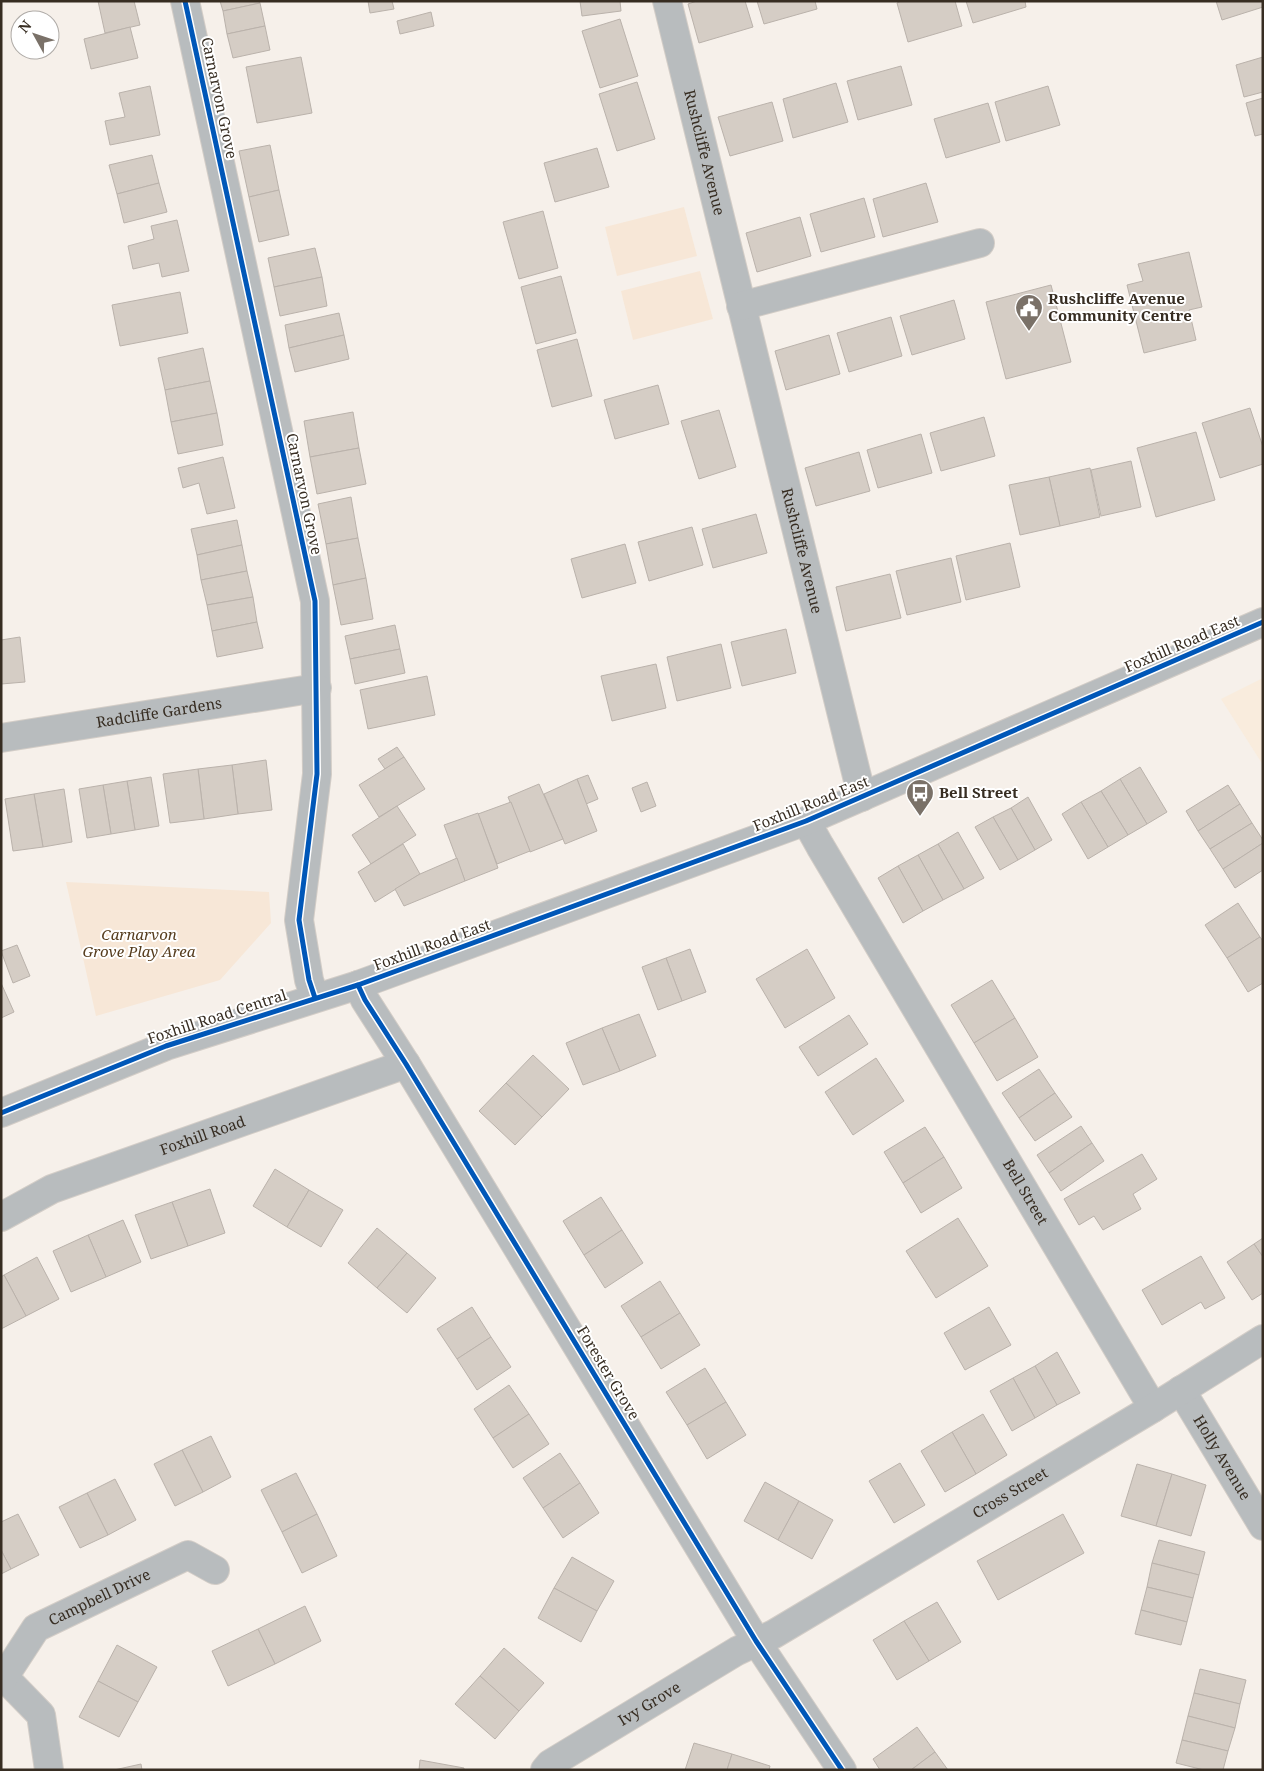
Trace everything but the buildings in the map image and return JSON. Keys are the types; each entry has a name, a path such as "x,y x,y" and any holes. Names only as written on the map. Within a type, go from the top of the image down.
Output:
{"street":[{"name":"Carnarvon Grove","path":"186,1 315,601 316,774 300,920 309,980 315,998"},
{"name":"Rushcliffe Avenue","path":"667,1 862,797"},
{"path":"741,306 980,243"},
{"name":"Foxhill Road East","path":"358,985 806,821 1263,622"},
{"name":"Radcliffe Gardens","path":"1,738 317,688"},
{"name":"Bell Street","path":"806,821 1153,1408"},
{"name":"Foxhill Road Central","path":"1,1113 166,1046 358,985"},
{"name":"Forester Grove","path":"358,985 365,1000 406,1064 756,1641 842,1770"},
{"name":"Foxhill Road","path":"1,1217 52,1188 406,1064"},
{"name":"Cross Street","path":"756,1641 774,1634 1153,1408 1263,1339"},
{"name":"Holly Avenue","path":"1181,1390 1263,1526"},
{"name":"Campbell Drive","path":"49,1770 41,1714 3,1677 36,1628 188,1555 214,1570"},
{"name":"Ivy Grove","path":"545,1770 550,1764 756,1641"}],"shaded area":[{"path":"1263,678 1263,765 1221,699"}],"green space":[{"path":"684,207 697,256 617,276 605,227"},
{"path":"700,271 713,319 633,340 621,291"},
{"name":"Carnarvon Grove Play Area","path":"66,882 269,892 271,923 220,980 96,1016"}],"cycle path":[{"path":"185,1 315,601 317,774 299,920 309,980 315,998"},
{"path":"1,1113 166,1046 358,985 806,821 1263,622"},
{"path":"358,985 365,1000 406,1064 756,1641 842,1770"}],"place":[{"name":"Rushcliffe Avenue Community Centre","path":"1029,332"},
{"name":"Bell Street","path":"920,817"}]}
